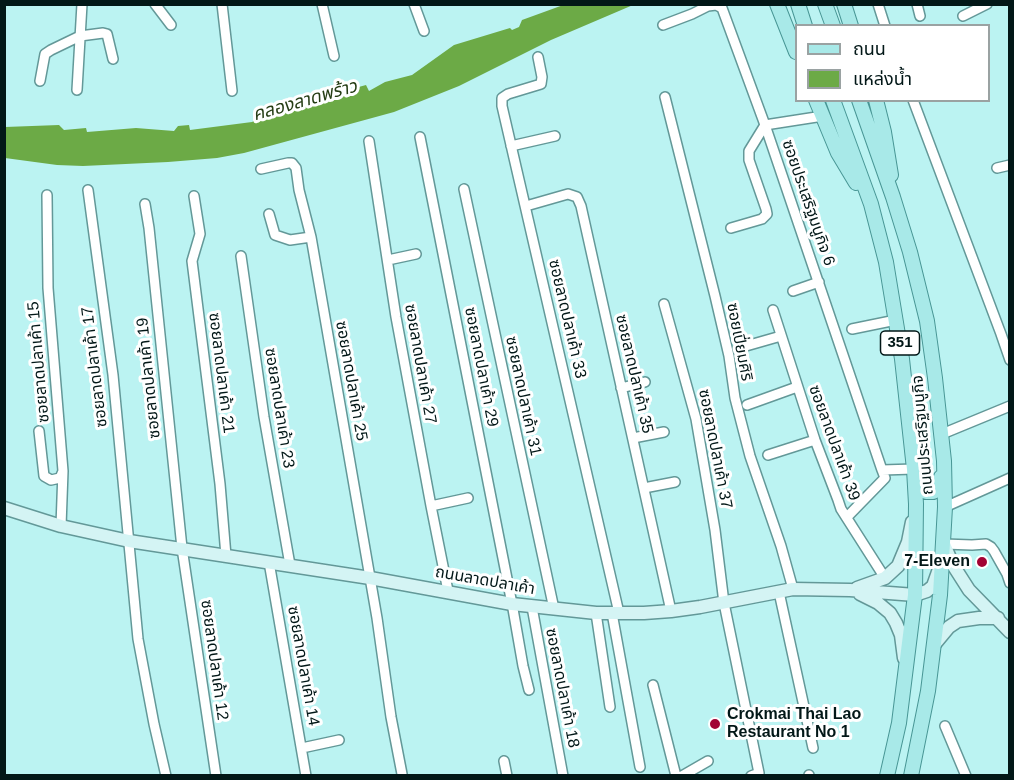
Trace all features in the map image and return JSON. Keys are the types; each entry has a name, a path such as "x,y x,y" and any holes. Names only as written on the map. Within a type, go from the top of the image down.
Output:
{"main road":[{"path":"777,4 795,49"},
{"path":"798,4 804,24"},
{"path":"825,4 832,24"},
{"path":"844,4 850,24"},
{"path":"817,102 838,153 871,204"},
{"name":"ถนนประเสริฐมนูกิจ","path":"834,102 871,204 886,262 896,320 914,469 915,595 899,723 888,776"},
{"name":"ถนนประเสริฐมนูกิจ","path":"860,102 910,252 927,321 944,462 943,550 934,645 928,691 911,776"},
{"path":"876,102 890,163 893,197"},
{"path":"911,435 920,485 926,492 936,491 940,485 942,438"},
{"path":"850,590 885,578 898,567 908,542 916,504"},
{"name":"ถนนลาดปลาเค้า","path":"4,508 61,526 129,541 370,578 532,607 615,613 671,611 793,590 850,590 915,595"},
{"path":"915,595 933,586 943,550"},
{"path":"943,550 969,590 1009,632"},
{"path":"850,590 878,603 897,622 902,635 906,675"},
{"path":"934,645 949,627 958,621 998,618"}],"street":[{"path":"77,90 82,4"},
{"path":"155,4 171,25"},
{"path":"222,4 232,91"},
{"path":"322,4 334,56"},
{"path":"414,4 424,31"},
{"path":"878,4 884,24"},
{"path":"916,4 920,16"},
{"path":"963,16 987,4"},
{"name":"ซอยประเสริฐมนูกิจ 6","path":"663,25 708,6 716,5 722,8 765,125 882,470"},
{"path":"40,81 45,54 80,36 107,34 113,58"},
{"name":"ซอยลาดปลาเค้า 33","path":"538,57 541,84 508,94 502,98 502,106 615,613 640,767"},
{"name":"ซอยเปี่ยมศิริ","path":"665,97 715,296 729,356 735,398 750,456 785,558 793,590"},
{"path":"914,102 1010,360"},
{"path":"731,228 762,219 767,214 749,160 752,144 765,125 823,116"},
{"path":"511,146 555,136"},
{"name":"ซอยลาดปลาเค้า 29","path":"420,137 529,690"},
{"name":"ซอยลาดปลาเค้า 27","path":"369,141 396,317 448,591"},
{"name":"ซอยลาดปลาเค้า 25","path":"261,169 288,163 296,168 311,237 402,774"},
{"path":"997,168 1010,165"},
{"name":"ซอยลาดปลาเค้า 31","path":"464,189 554,609"},
{"name":"ซอยลาดปลาเค้า 17","path":"88,190 113,375 138,639 166,776"},
{"name":"ซอยลาดปลาเค้า 35","path":"526,206 568,194 578,196 671,611"},
{"name":"ซอยลาดปลาเค้า 15","path":"47,195 48,288 63,471 61,526"},
{"name":"ซอยลาดปลาเค้า 21","path":"194,196 200,234 192,261 220,484 226,556"},
{"name":"ซอยลาดปลาเค้า 19","path":"145,204 182,548"},
{"path":"269,213 275,235 290,240 311,237"},
{"path":"388,260 416,254"},
{"name":"ซอยลาดปลาเค้า 23","path":"241,256 264,417 290,565"},
{"path":"793,291 819,282"},
{"name":"ซอยลาดปลาเค้า 37","path":"664,304 696,419 715,530 724,603 757,774"},
{"name":"ซอยลาดปลาเค้า 39","path":"773,310 815,440 838,500 885,578"},
{"path":"852,329 896,320"},
{"path":"739,348 781,336"},
{"path":"621,388 645,382"},
{"path":"747,405 797,387"},
{"path":"942,438 1010,406"},
{"path":"39,431 44,476 51,480 60,478 63,471"},
{"path":"633,438 663,432"},
{"path":"768,455 815,440"},
{"path":"847,517 885,478 882,470 914,469"},
{"path":"945,507 1010,478"},
{"path":"644,488 675,482"},
{"path":"431,506 468,498"},
{"path":"943,550 986,544 991,546 1008,576"},
{"name":"ซอยลาดปลาเค้า 12","path":"182,548 216,776"},
{"name":"ซอยลาดปลาเค้า 14","path":"269,562 306,776"},
{"path":"779,592 813,748"},
{"name":"ซอยลาดปลาเค้า 18","path":"532,607 563,776"},
{"path":"596,612 610,707"},
{"path":"1009,632 1010,627"},
{"path":"652,685 676,776"},
{"path":"945,726 966,776"},
{"path":"302,748 339,740"},
{"path":"504,761 507,776"},
{"path":"682,776 708,761"}],"water":[{"path":"566,4 633,5 551,40 459,86 394,112 244,153 168,162 83,166 5,158 5,127 59,125 64,130 86,128 87,132 136,128 174,131 178,126 189,125 190,130 252,122 277,108 288,111 355,92 355,88 366,85 369,91 385,82 412,75 454,45 510,28 512,30 519,27 522,20"}],"place":[{"name":"7-Eleven","path":"982,562"},
{"name":"Crokmai Thai Lao Restaurant No 1","path":"715,724"}],"water label":[{"name":"คลองลาดพร้าว","path":"305,101"}]}
